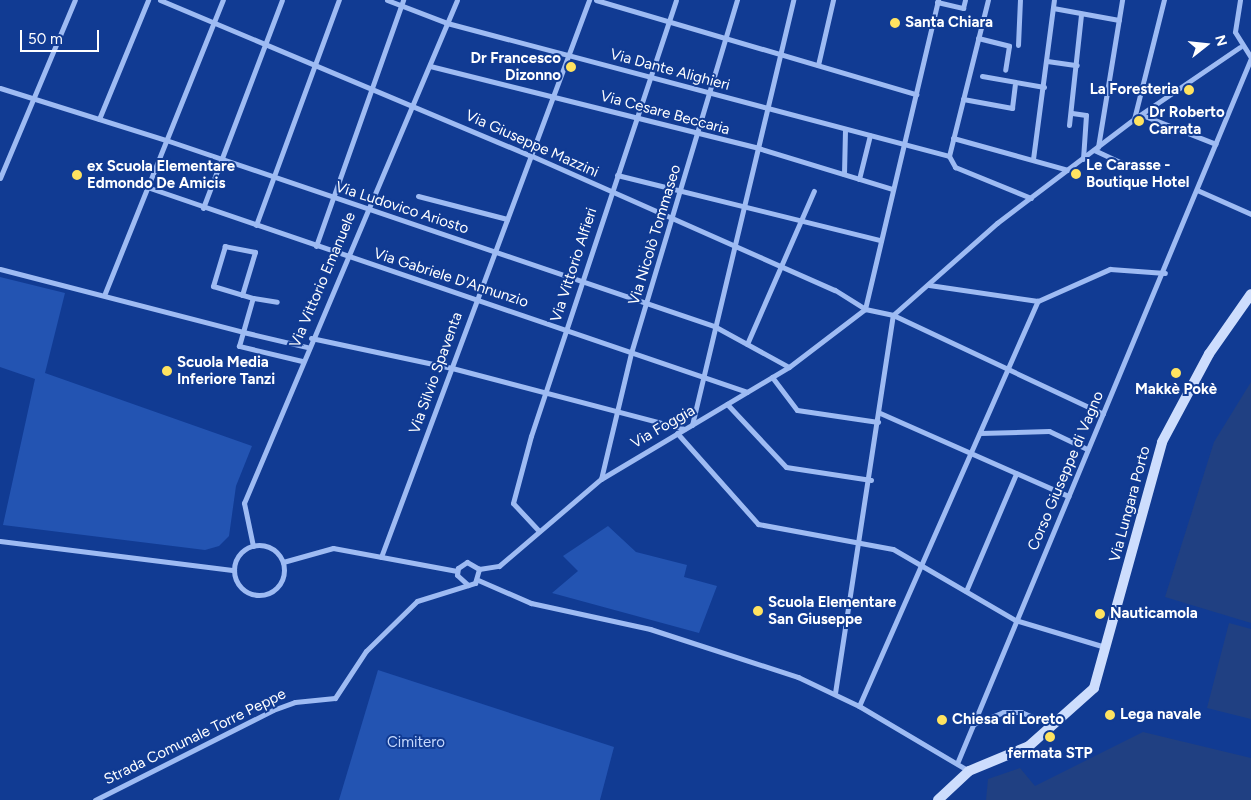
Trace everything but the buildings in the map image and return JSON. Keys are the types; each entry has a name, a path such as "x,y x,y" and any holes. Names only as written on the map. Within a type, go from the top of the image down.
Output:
{"street":[{"path":"0,178 75,0"},
{"path":"99,120 148,0"},
{"name":"Via Giuseppe Mazzini","path":"160,0 266,42 532,156 672,220 733,245 865,309 892,315 1103,414"},
{"path":"105,293 223,0"},
{"path":"203,208 282,0"},
{"path":"256,225 339,0"},
{"name":"Via Dante Alighieri","path":"387,0 402,3 447,23 949,156"},
{"name":"Via Vittorio Emanuele","path":"253,546 244,503 311,338 345,258 414,107 457,0"},
{"name":"Via Silvio Spaventa","path":"381,557 555,97 589,0"},
{"path":"596,0 916,94"},
{"name":"Via Vittorio Alfieri","path":"539,531 513,503 545,392 610,192 676,0"},
{"name":"Via Nicolò Tommaseo","path":"600,478 615,411 631,353 711,94 737,0"},
{"path":"692,425 701,376 793,0"},
{"path":"818,66 833,0"},
{"path":"865,309 879,240 906,144 938,1 963,8 965,0"},
{"path":"988,0 949,156 956,167 1031,198"},
{"path":"1018,45 1020,0"},
{"path":"1033,160 1054,0"},
{"path":"1096,149 1122,0"},
{"path":"1134,119 1164,0"},
{"path":"1240,0 1234,21 1240,47 1251,58"},
{"path":"316,246 402,3"},
{"path":"1053,8 1119,20"},
{"path":"1069,125 1072,113 1082,14"},
{"path":"978,38 1009,46 1005,70"},
{"path":"835,693 871,480 892,315 930,285 960,252 1134,119 1240,47"},
{"name":"Corso Giuseppe di Vagno","path":"958,761 1087,449 1165,273 1251,58"},
{"path":"1047,61 1077,65"},
{"name":"Via Cesare Beccaria","path":"430,66 635,118 698,137 758,148 892,189"},
{"path":"982,76 1015,85 1044,87"},
{"path":"963,99 1012,108 1015,85"},
{"name":"Via Ludovico Ariosto","path":"0,88 166,140 366,211 496,251 714,326 789,367"},
{"path":"1072,113 1086,115 1083,159"},
{"path":"1142,115 1216,144"},
{"path":"844,174 845,129"},
{"path":"859,179 870,135"},
{"path":"953,138 1068,170"},
{"path":"1096,149 1129,166"},
{"path":"617,174 879,240"},
{"name":"Via Gabriele D'Annunzio","path":"147,186 203,208 316,246 345,258 566,329 747,392"},
{"path":"1197,190 1251,214"},
{"path":"747,344 783,268 814,191"},
{"path":"418,196 508,219"},
{"path":"242,295 255,252 225,246 213,286 242,295 253,298 277,302"},
{"path":"0,268 105,293 307,348"},
{"path":"930,285 1038,302 1110,269 1165,273"},
{"name":"Via Lungara Porto","path":"969,771 1029,746 1055,726 1094,688 1162,442 1209,354 1251,294"},
{"path":"253,298 238,346 302,361"},
{"path":"859,706 1038,302"},
{"name":"Via Foggia","path":"479,569 499,566 600,478 789,367 865,309"},
{"path":"311,338 452,368 684,429"},
{"path":"772,377 797,410 878,422"},
{"path":"727,404 786,467 871,480"},
{"path":"880,413 1068,496"},
{"path":"980,433 1049,431 1087,449"},
{"path":"677,433 758,524 893,549 1015,620 1105,646"},
{"path":"966,591 1016,474"},
{"path":"0,541 234,570"},
{"path":"253,546 274,550 283,562 283,579 263,595 240,586 234,570 239,554 253,546"},
{"path":"283,562 333,548 457,571"},
{"path":"457,571 467,562 479,569 478,580"},
{"path":"457,571 458,579 468,585 478,580"},
{"path":"478,580 531,603 692,641 835,693 958,761 969,771 938,800"},
{"name":"Strada Comunale Torre Peppe","path":"95,800 273,710 295,702 335,698 366,651 417,601 468,585"},
{"path":"973,725 1003,712 1021,712 1055,726"}],"green space":[{"path":"0,277 65,293 45,373 252,446 236,486 229,536 219,546 205,550 3,525 35,379 0,367"},
{"path":"608,526 636,552 687,565 684,577 717,586 699,633 552,593 578,571 563,556"},
{"name":"Cimitero","path":"378,670 614,747 600,800 339,800"}],"shaded area":[{"path":"1251,382 1251,623 1165,597 1214,442"},
{"path":"1229,623 1251,629 1251,719 1207,708"},
{"path":"1143,732 1251,758 1251,800 986,800 988,779 1020,768 1035,786"}],"place":[{"name":"Santa Chiara","path":"895,23"},
{"name":"Dr Francesco Dizonno","path":"571,67"},
{"name":"La Foresteria","path":"1189,90"},
{"name":"Dr Roberto Carrata","path":"1139,121"},
{"name":"Le Carasse - Boutique Hotel","path":"1076,174"},
{"name":"ex Scuola Elementare Edmondo De Amicis","path":"77,175"},
{"name":"Scuola Media Inferiore Tanzi","path":"167,371"},
{"name":"Makkè Pokè","path":"1176,373"},
{"name":"Scuola Elementare San Giuseppe","path":"758,611"},
{"name":"Nauticamola","path":"1100,614"},
{"name":"Lega navale","path":"1110,715"},
{"name":"Chiesa di Loreto","path":"942,720"},
{"name":"fermata STP","path":"1050,737"}]}
